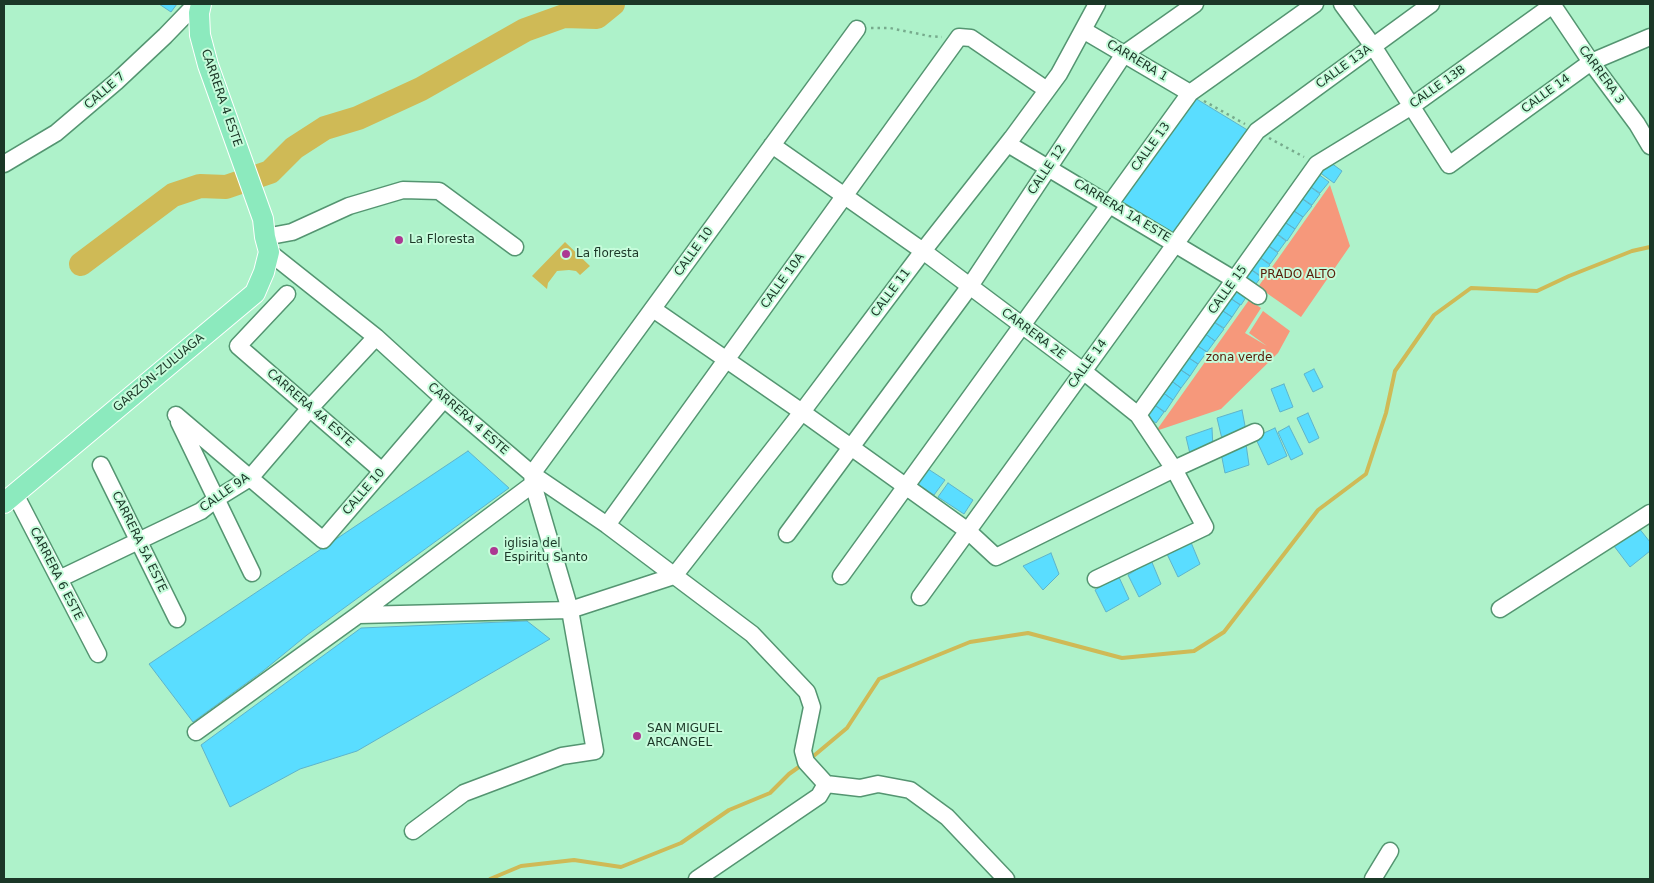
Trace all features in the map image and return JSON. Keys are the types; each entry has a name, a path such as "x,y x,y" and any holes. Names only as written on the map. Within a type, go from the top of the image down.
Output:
{"main road":[{"name":"CARRERA 4 ESTE","path":"201,4 199,13 200,34 204,50 266,236"},
{"name":"GARZÓN-ZULUAGA","path":"9,498 255,293 264,272 266,236"}],"street":[{"name":"CALLE 7","path":"4,164 56,133 116,82 196,4"},
{"name":"CALLE 11","path":"674,576 802,412 923,251 1008,144 1059,74 1097,4"},
{"path":"1124,54 1195,4"},
{"name":"CALLE 13","path":"841,576 1190,93 1315,4"},
{"path":"1342,4 1373,46 1412,106"},
{"name":"CALLE 13A","path":"1257,132 1431,4"},
{"name":"CARRERA 3","path":"1553,4 1591,62 1644,122 1650,146"},
{"name":"CALLE 13B","path":"1317,164 1412,106 1553,4"},
{"name":"CALLE 10","path":"196,732 358,615 532,479 653,308 857,29"},
{"name":"CARRERA 1","path":"1084,30 1190,93"},
{"path":"959,37 971,38 1047,90"},
{"name":"CALLE 10A","path":"607,525 959,37"},
{"name":"CALLE 14","path":"1412,106 1449,165 1591,62 1650,38"},
{"name":"CALLE 12","path":"787,534 970,286 1124,54"},
{"name":"CALLE 14","path":"920,597 1257,132"},
{"name":"CARRERA 1A ESTE","path":"1008,144 1176,244 1258,296"},
{"name":"CARRERA 2E","path":"772,145 923,251 1138,415 1174,469 1205,527 1096,580"},
{"name":"CALLE 15","path":"1138,415 1317,164"},
{"path":"266,236 292,232 349,206 403,190 438,191 515,247"},
{"name":"CARRERA 4 ESTE","path":"266,236 532,479 607,525 752,634 807,692 812,707 803,751 806,762 826,784"},
{"name":"CARRERA 4A ESTE","path":"287,294 238,346 382,471"},
{"path":"653,308 968,531 996,557 1174,469 1255,432"},
{"name":"CALLE 9A","path":"59,579 201,511 216,499 250,478 310,408 376,337"},
{"name":"CALLE 10","path":"250,478 323,540 444,399"},
{"path":"250,478 176,415 252,573"},
{"name":"CARRERA 5A ESTE","path":"102,465 177,619"},
{"path":"413,831 464,793 562,756 595,751 570,610 532,479"},
{"name":"CARRERA 6 ESTE","path":"9,498 59,579 98,654"},
{"path":"1500,609 1650,513"},
{"path":"358,615 570,610 674,576"},
{"path":"697,879 819,796 826,784 860,788 878,784 910,790 947,817 1006,879"},
{"path":"1373,879 1390,851"}],"path":[{"path":"857,29 890,28 929,36 959,37"}],"green space":[{"name":"PRADO ALTO","path":"1330,185 1350,246 1301,317 1258,287"},
{"name":"zona verde","path":"1249,300 1261,308 1245,333 1267,346 1249,333 1263,311 1290,331 1278,353 1221,409 1156,431"}],"shaded area":[{"name":"La floresta","path":"565,242 590,266 580,275 576,271 557,271 548,283 547,289 532,276"}],"building":[{"path":"159,4 177,4 171,12"},
{"path":"1190,95 1254,134 1176,242 1111,204"},
{"path":"1327,160 1342,171 1334,183 1319,172"},
{"path":"1314,171 1329,182 1320,193 1305,183"},
{"path":"1305,183 1320,194 1312,205 1297,195"},
{"path":"1297,195 1312,206 1303,217 1288,207"},
{"path":"1288,207 1303,217 1295,229 1280,219"},
{"path":"1280,219 1295,229 1287,241 1272,230"},
{"path":"1271,230 1286,241 1278,252 1263,242"},
{"path":"1263,242 1278,253 1270,264 1255,254"},
{"path":"1255,254 1270,265 1261,276 1246,266"},
{"path":"1246,266 1261,277 1253,288 1238,278"},
{"path":"1234,283 1249,293 1241,305 1225,295"},
{"path":"1226,295 1240,305 1232,317 1217,307"},
{"path":"1217,307 1232,317 1224,328 1208,318"},
{"path":"1208,318 1224,329 1215,341 1200,330"},
{"path":"1200,330 1215,341 1207,352 1192,342"},
{"path":"1191,342 1207,352 1198,364 1183,354"},
{"path":"1183,354 1198,364 1190,376 1175,366"},
{"path":"1175,366 1190,376 1181,388 1166,377"},
{"path":"1314,369 1323,387 1313,392 1304,374"},
{"path":"1166,377 1181,388 1173,400 1158,389"},
{"path":"1284,384 1293,407 1280,412 1271,389"},
{"path":"1158,389 1173,400 1165,412 1149,401"},
{"path":"1149,401 1164,412 1156,423 1141,413"},
{"path":"1242,410 1246,431 1222,439 1217,418"},
{"path":"1308,413 1319,438 1309,443 1297,418"},
{"path":"1289,426 1303,454 1291,460 1278,432"},
{"path":"1212,428 1213,448 1191,458 1186,437"},
{"path":"1275,428 1287,456 1268,465 1255,437"},
{"path":"1246,444 1249,465 1225,473 1221,453"},
{"path":"468,451 509,488 307,635 263,671 193,722 149,664"},
{"path":"925,467 945,480 934,495 915,482"},
{"path":"948,483 973,500 964,514 938,497"},
{"path":"1638,527 1650,542 1650,551 1630,567 1614,546"},
{"path":"1190,540 1200,564 1178,577 1167,554"},
{"path":"1051,553 1059,574 1043,590 1023,566"},
{"path":"1151,560 1161,584 1139,597 1128,575"},
{"path":"1118,575 1129,599 1106,612 1095,590"},
{"path":"527,621 550,639 357,751 300,769 230,807 201,745 361,628"}],"waterway":[{"path":"81,264 173,195 200,186 226,187 270,172 294,148 325,128 358,118 421,89 525,30 564,16 597,17 613,4"},
{"path":"810,759 847,728 879,679 970,642 1028,633 1122,658 1194,651 1224,632 1318,510 1366,474 1386,413 1395,371 1434,315 1471,288 1537,291 1632,251 1650,247"},
{"path":"490,879 521,866 574,860 621,867 681,843 729,810 770,793 789,774 803,764"}],"place":[{"name":"La Floresta","path":"399,240"},
{"name":"La floresta","path":"566,254"},
{"name":"iglisia del Espiritu Santo","path":"494,551"},
{"name":"SAN MIGUEL ARCANGEL","path":"637,736"}]}
